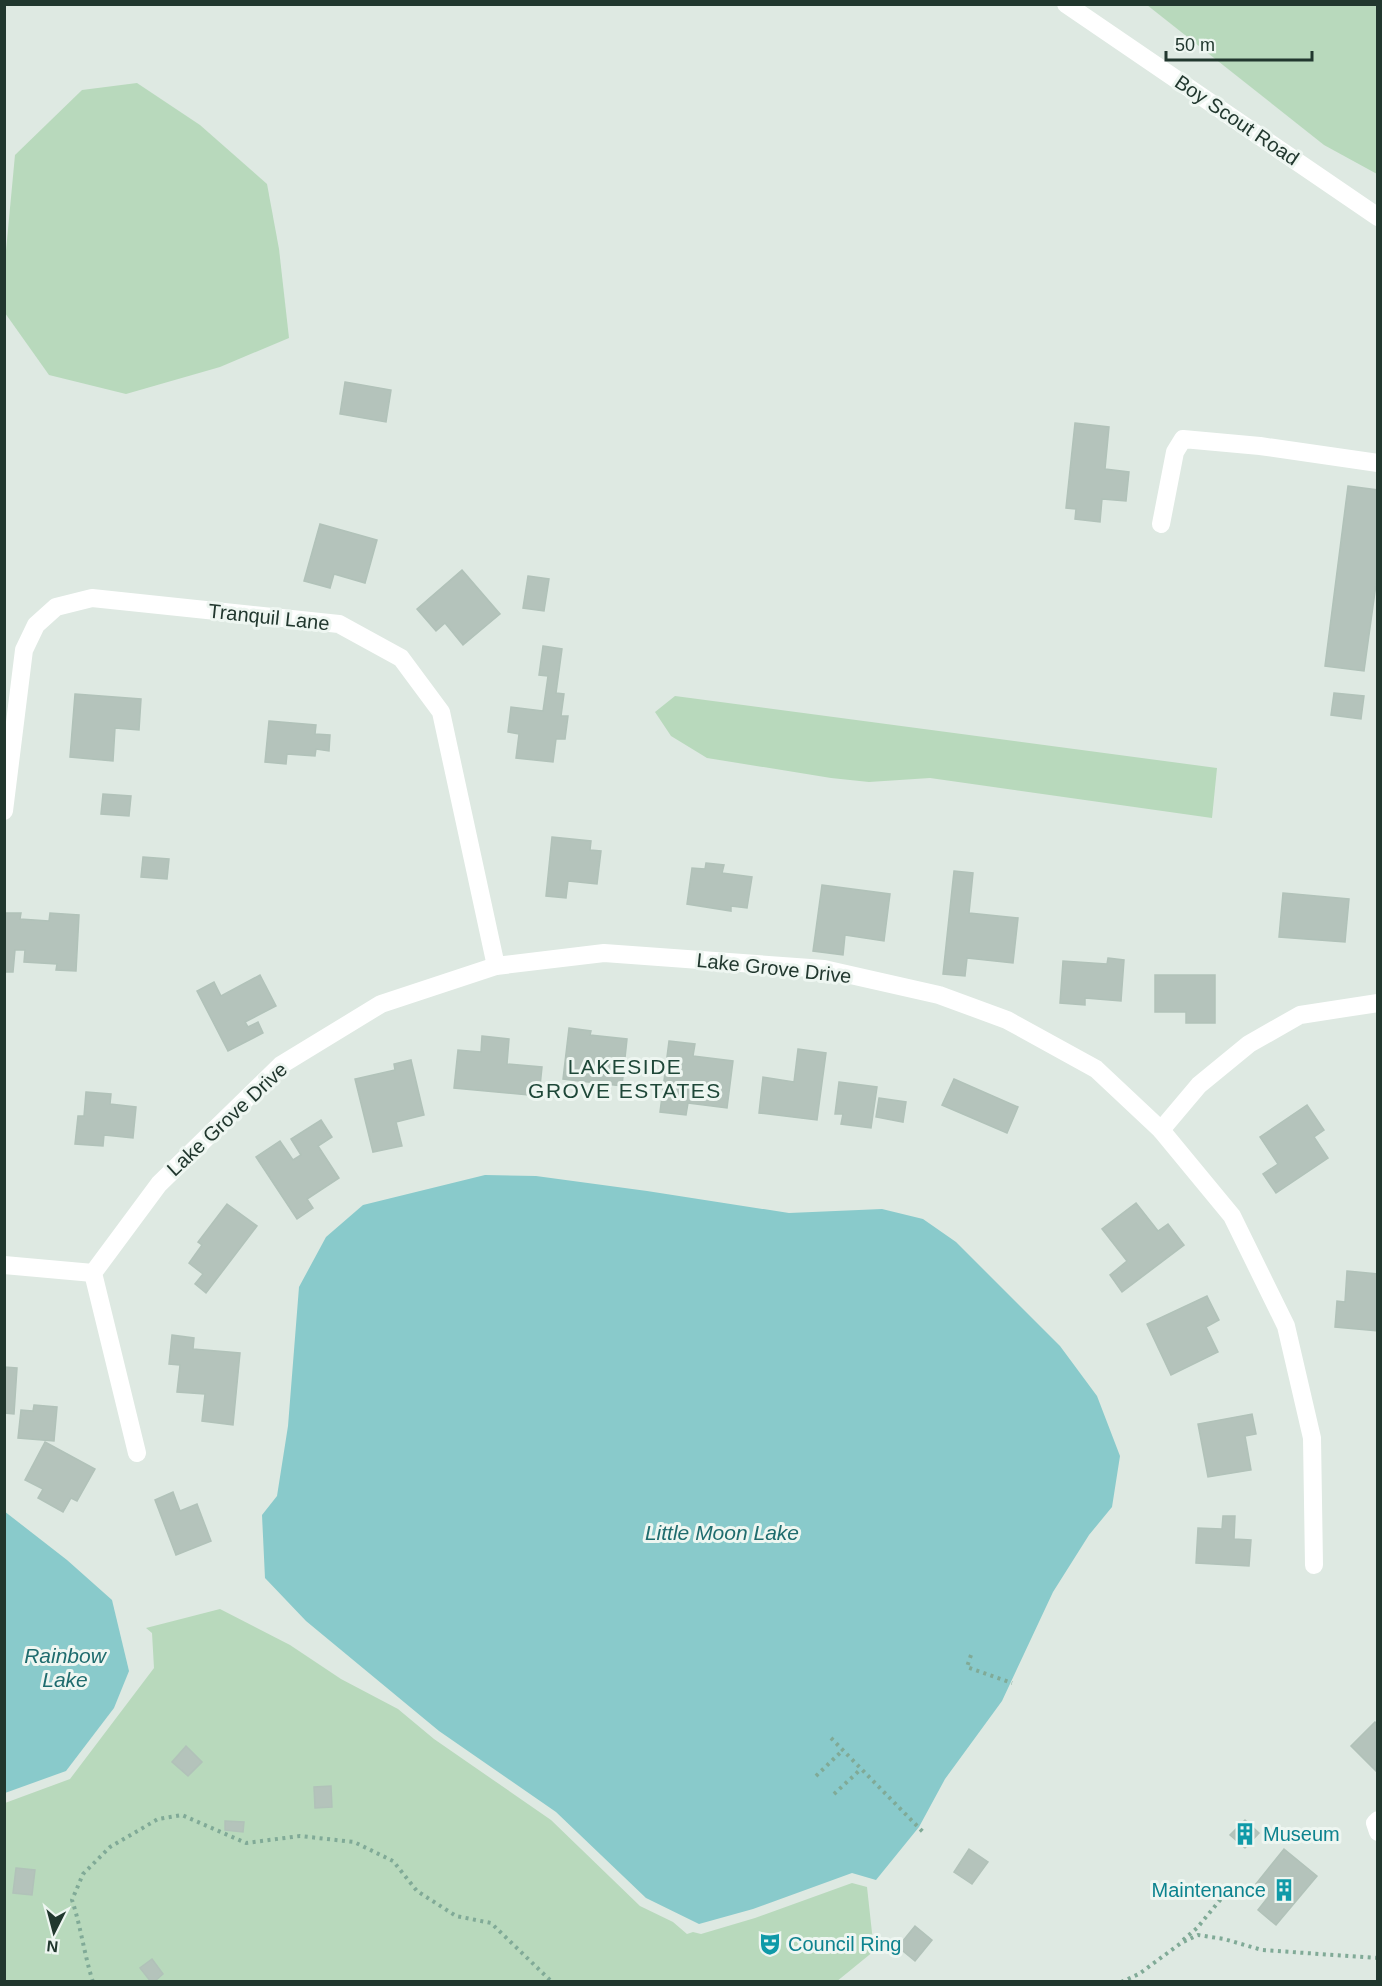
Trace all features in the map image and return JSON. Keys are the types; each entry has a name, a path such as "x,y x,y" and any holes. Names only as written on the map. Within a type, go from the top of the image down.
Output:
{"street":[{"name":"Boy Scout Road","path":"1066,4 1377,217"},
{"path":"1161,524 1174,452 1183,439 1260,446 1377,463"},
{"name":"Tranquil Lane","path":"4,811 24,650 36,624 56,607 92,598 339,624 401,658 441,712 496,966"},
{"name":"Lake Grove Drive","path":"93,1273 159,1184 281,1065 381,1004 496,966 604,953 824,969 939,995 1008,1020 1096,1069 1161,1130 1232,1216 1286,1326 1312,1438 1314,1565"},
{"path":"1161,1130 1199,1085 1249,1044 1300,1015 1377,1003"},
{"path":"4,1265 93,1273 137,1453"},
{"path":"1377,1820 1375,1823 1377,1833"}],"path":[{"path":"971,1655 967,1667 1012,1683"},
{"path":"831,1738 924,1833"},
{"path":"816,1776 843,1750"},
{"path":"834,1794 861,1769"},
{"path":"93,1982 83,1951 82,1932 72,1900 83,1874 110,1847 158,1819 182,1815 246,1843 300,1836 354,1842 393,1861 417,1892 456,1916 491,1923 552,1982"},
{"path":"1121,1982 1139,1974 1181,1943 1197,1928 1225,1894"},
{"path":"1181,1943 1198,1935 1262,1950 1377,1958"}],"green space":[{"path":"1147,5 1377,5 1377,174 1324,145"},
{"path":"137,83 200,125 267,184 279,249 289,338 220,367 126,394 49,375 5,313 5,261 15,155 82,90"},
{"path":"675,696 1217,768 1212,818 930,778 869,782 707,758 671,736 655,712"},
{"path":"220,1609 290,1645 341,1679 398,1709 434,1739 551,1820 640,1906 673,1922 687,1934 693,1932 701,1934 755,1918 852,1883 867,1887 874,1951 836,1982 5,1982 5,1803 70,1779 154,1668 152,1633 146,1628"}],"water":[{"name":"Little Moon Lake","path":"485,1175 536,1176 789,1213 882,1209 923,1219 956,1242 1060,1346 1097,1396 1120,1456 1112,1507 1089,1535 1053,1592 1002,1701 945,1779 919,1827 876,1880 852,1873 753,1909 699,1924 646,1898 556,1812 439,1731 306,1621 265,1578 262,1515 277,1496 288,1426 299,1287 326,1237 363,1205"},
{"name":"Rainbow Lake","path":"4,1511 67,1560 112,1600 129,1671 114,1708 66,1771 5,1793"}],"building":[{"path":"345,382 391,390 386,422 340,414"},
{"path":"1075,423 1109,427 1105,469 1129,472 1126,501 1102,499 1100,522 1075,519 1076,509 1066,508"},
{"path":"1348,486 1378,490 1378,570 1364,671 1325,666"},
{"path":"320,524 377,540 365,583 334,574 330,588 304,581"},
{"path":"462,570 500,614 463,645 445,623 436,631 417,609"},
{"path":"528,576 549,579 544,611 523,608"},
{"path":"543,646 562,649 556,693 564,694 561,716 568,716 565,739 556,739 553,762 516,758 519,734 508,732 511,707 543,711 548,676 539,675"},
{"path":"1334,693 1364,696 1361,719 1331,715"},
{"path":"75,694 141,699 139,730 115,728 113,761 70,757"},
{"path":"269,721 316,725 315,734 330,735 329,751 316,749 315,756 287,754 286,764 265,762"},
{"path":"103,794 131,796 129,816 101,814"},
{"path":"552,837 591,841 590,850 601,851 597,884 568,881 566,898 546,896"},
{"path":"143,857 169,859 167,879 141,877"},
{"path":"706,863 724,865 722,873 752,877 747,908 731,906 731,911 687,904 692,868 705,869"},
{"path":"954,871 973,873 969,913 1018,918 1013,963 967,958 965,976 943,974"},
{"path":"822,885 890,894 884,941 845,935 843,955 813,951"},
{"path":"1283,893 1349,899 1345,942 1279,937"},
{"path":"4,913 21,913 20,919 49,921 50,913 79,915 76,971 56,970 57,964 24,962 25,950 15,950 13,972 4,972"},
{"path":"1108,958 1124,960 1121,1001 1085,998 1085,1005 1060,1003 1063,961 1107,964"},
{"path":"260,975 276,1006 245,1022 248,1027 258,1022 263,1033 228,1051 197,991 214,982 221,996"},
{"path":"1155,975 1215,975 1215,1023 1186,1023 1186,1012 1155,1012"},
{"path":"569,1028 591,1031 590,1035 627,1039 622,1086 563,1079"},
{"path":"482,1036 509,1039 507,1064 542,1067 539,1096 454,1088 458,1050 481,1052"},
{"path":"669,1041 695,1044 693,1056 733,1061 727,1108 688,1103 686,1115 660,1112"},
{"path":"798,1049 826,1053 817,1120 759,1113 763,1077 794,1082"},
{"path":"411,1060 424,1115 396,1122 402,1146 373,1152 355,1079 395,1070 394,1064"},
{"path":"954,1079 1018,1107 1007,1133 942,1105"},
{"path":"839,1082 877,1087 871,1128 841,1124 843,1114 835,1114"},
{"path":"86,1092 111,1094 110,1104 136,1107 133,1138 104,1135 103,1146 75,1144 78,1116 84,1116"},
{"path":"879,1098 906,1102 903,1122 876,1117"},
{"path":"1307,1105 1324,1130 1314,1137 1328,1158 1276,1193 1263,1174 1278,1164 1260,1137"},
{"path":"321,1120 332,1137 318,1146 339,1178 307,1199 313,1208 297,1219 256,1157 280,1141 293,1160 301,1155 291,1139"},
{"path":"1136,1203 1158,1231 1168,1224 1184,1245 1122,1292 1110,1275 1127,1261 1102,1229"},
{"path":"227,1204 257,1226 206,1293 195,1284 203,1274 189,1263 202,1245 198,1242"},
{"path":"1347,1271 1378,1274 1378,1331 1335,1327 1337,1301 1345,1302"},
{"path":"1207,1296 1219,1320 1206,1327 1218,1352 1171,1375 1147,1324"},
{"path":"172,1335 194,1338 193,1349 240,1353 233,1425 202,1421 205,1394 177,1392 180,1365 169,1364"},
{"path":"4,1367 17,1368 14,1414 4,1413"},
{"path":"34,1405 57,1407 54,1441 18,1438 21,1410 33,1411"},
{"path":"1252,1414 1256,1434 1245,1436 1251,1470 1208,1477 1198,1424"},
{"path":"45,1442 95,1469 77,1501 71,1498 63,1512 38,1498 43,1489 25,1480"},
{"path":"173,1492 180,1511 197,1504 211,1541 176,1555 155,1500"},
{"path":"1223,1516 1235,1516 1234,1539 1251,1540 1249,1566 1196,1563 1198,1528 1222,1529"},
{"path":"1375,1722 1378,1724 1376,1771 1351,1746"},
{"path":"186,1746 202,1762 188,1776 172,1762"},
{"path":"331,1786 332,1807 315,1808 314,1787"},
{"name":"Museum","path":"1245,1820 1259,1833 1245,1848 1230,1835"},
{"path":"225,1821 244,1822 243,1832 225,1830"},
{"path":"969,1849 988,1862 972,1884 954,1872"},
{"name":"Maintenance","path":"1284,1849 1317,1876 1276,1925 1258,1910 1269,1896 1256,1884"},
{"path":"16,1868 35,1870 32,1895 13,1893"},
{"path":"915,1926 932,1940 915,1961 898,1947"},
{"path":"152,1959 163,1974 154,1982 151,1982 140,1968"}],"place":[{"name":"Museum","path":"1245,1834"},
{"name":"Maintenance","path":"1284,1890"},
{"name":"Council Ring","path":"770,1944"}],"district":[{"name":"LAKESIDE GROVE ESTATES","path":"625,1078"}]}
